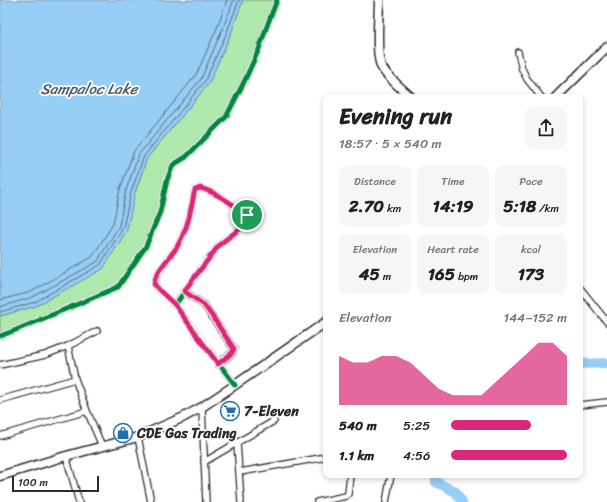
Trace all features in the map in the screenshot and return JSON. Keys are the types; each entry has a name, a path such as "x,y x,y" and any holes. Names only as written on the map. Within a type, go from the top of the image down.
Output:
{"main road":[{"path":"379,0 378,52 381,67 388,76 408,94"},
{"path":"559,94 607,48"},
{"path":"0,476 66,456 138,437 184,417 235,385 323,324"}],"street":[{"path":"0,336 118,287 146,246 160,212 167,180 173,165 186,157 226,116 243,84 259,48 277,0"},
{"path":"518,52 522,69 527,79 539,94"},
{"path":"175,305 220,244 246,224 248,220 247,215 239,209 206,189 200,188 195,190 191,210 177,247 155,278 154,284 175,305 235,385"},
{"path":"184,291 204,305 234,349 232,353 218,364"},
{"path":"583,292 607,322"},
{"path":"0,365 45,355 68,346 97,331"},
{"path":"68,346 75,379 102,446"},
{"path":"0,400 75,379"},
{"path":"583,405 607,402"},
{"path":"202,407 206,502"},
{"path":"0,436 87,411"},
{"path":"204,462 274,421"},
{"path":"138,437 151,502"},
{"path":"237,443 241,502"},
{"path":"66,456 79,502"},
{"path":"240,472 323,457"},
{"path":"317,502 346,496 348,494 350,478"},
{"path":"386,502 390,478"}],"green space":[{"path":"243,0 277,0 226,116 173,165 160,212 146,246 118,287 0,336 0,316 36,306 135,193 147,158 209,83 231,33"}],"water":[{"name":"Sampaloc Lake","path":"0,0 243,0 231,33 209,83 147,158 135,193 127,230 103,269 36,306 0,316"}],"waterway":[{"path":"583,364 607,363"},
{"path":"436,478 436,482 456,492 462,502"}],"cycle path":[{"path":"0,336 118,287 146,246 160,212 167,180 173,165 186,157 226,117 259,49 277,0"},
{"path":"175,305 220,244 246,224 248,220 247,215 231,203 212,192 200,188 195,190 186,228 177,247 160,270 155,285 175,305 235,385"}],"place":[{"name":"7-Eleven","path":"230,411"},
{"name":"CDE Gas Trading","path":"123,433"}],"route":[{"path":"200,188 206,189 247,215 248,220 246,224 220,244 184,291 204,305 234,349 232,353 218,364 175,305 154,284 155,278 177,247 191,210 195,190 200,188"}]}
